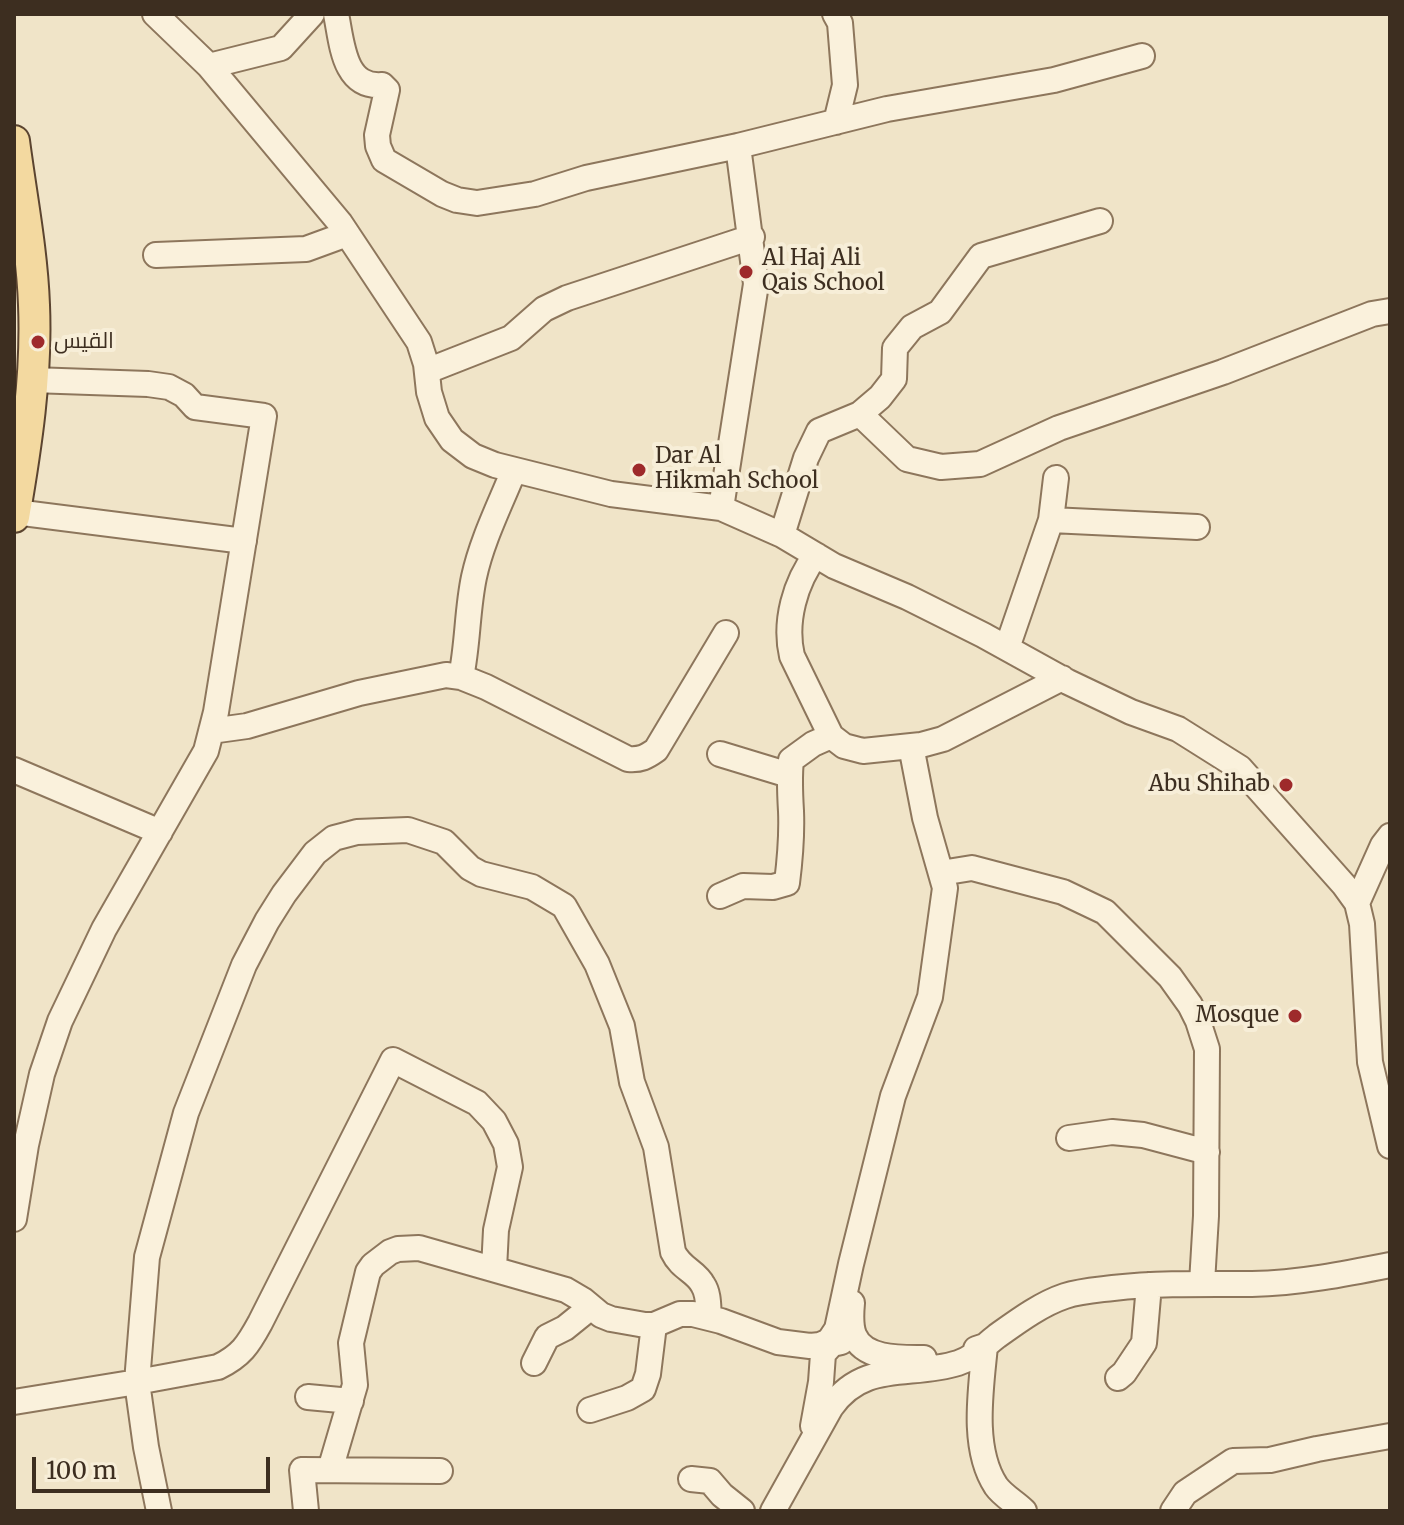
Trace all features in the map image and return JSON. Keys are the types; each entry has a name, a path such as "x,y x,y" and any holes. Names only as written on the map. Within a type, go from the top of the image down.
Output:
{"main road":[{"path":"14,141 34,302 26,450 14,515"},
{"path":"14,294 17,358 14,408"}],"street":[{"path":"155,14 178,24 347,234 419,342 432,405 443,429 473,456 484,462 611,494 721,508 782,535 834,566 932,610 1131,712 1178,729 1240,768 1357,903 1362,924 1370,1062 1390,1146"},
{"path":"209,66 281,48 312,14"},
{"path":"336,14 347,64 352,73 362,83 382,85 387,90 377,135 384,160 442,194 477,203 535,194 586,178 738,146 887,109 1054,80 1142,56"},
{"path":"835,14 840,23 845,85 836,122"},
{"path":"721,508 756,284 738,146"},
{"path":"782,535 806,458 819,431 860,414 880,397 894,379 895,348 912,327 940,312 981,256 1100,221"},
{"path":"156,255 306,249 347,234"},
{"path":"427,371 511,338 544,309 567,298 752,237"},
{"path":"860,414 907,459 941,467 980,464 1059,428 1223,372 1372,314 1390,311"},
{"path":"14,1219 20,1143 60,1021 104,929 206,751 216,712 264,416 195,407 184,395 169,387 32,380"},
{"path":"461,677 475,573 514,470"},
{"path":"1007,648 1051,520 1056,478"},
{"path":"14,515 244,541"},
{"path":"1051,520 1197,527"},
{"path":"816,555 797,589 790,624 790,645 792,656 831,736 844,746 863,751 933,743 1062,678"},
{"path":"211,731 247,726 359,693 446,675 486,687 628,759 637,760 656,750 726,633"},
{"path":"720,896 743,886 773,887 787,883 791,760 813,744 831,736"},
{"path":"330,1470 355,1385 351,1343 365,1278 373,1265 398,1249 419,1248 574,1294 611,1319 654,1325 680,1314 709,1317 769,1339 810,1346 829,1341 837,1329 893,1096 930,997 945,888 925,818 911,746"},
{"path":"720,754 789,775"},
{"path":"14,770 160,832"},
{"path":"159,1511 137,1382 147,1257 186,1113 244,965 275,908 315,853 334,838 357,832 408,830 444,842 470,868 481,874 532,887 564,906 597,964 622,1026 632,1082 656,1147 673,1252 682,1266 702,1282 709,1317"},
{"path":"1357,903 1390,836"},
{"path":"941,873 972,868 1063,892 1105,912 1163,970 1190,1005 1207,1049 1206,1216 1202,1283"},
{"path":"14,1402 218,1367 240,1354 248,1344 393,1060 477,1103 494,1121 506,1144 510,1167 496,1230 494,1269"},
{"path":"1069,1138 1112,1132 1143,1135 1207,1152"},
{"path":"856,1242 851,1320 859,1344 871,1351 904,1358 932,1358 985,1346"},
{"path":"831,1388 872,1376 935,1369 964,1361 1040,1308 1065,1296 1149,1285 1256,1284 1311,1279 1390,1265"},
{"path":"1118,1378 1144,1343 1149,1285"},
{"path":"534,1363 547,1337 565,1328 591,1307"},
{"path":"590,1410 615,1403 643,1389 654,1325"},
{"path":"769,1339 815,1367 831,1388 831,1407 773,1511"},
{"path":"985,1346 980,1398 981,1445 996,1486 1024,1511"},
{"path":"308,1397 351,1401"},
{"path":"1173,1511 1185,1493 1233,1461 1270,1460 1390,1436"},
{"path":"306,1511 302,1470 440,1471"},
{"path":"691,1479 710,1481 742,1511"}],"place":[{"name":"Al Haj Ali Qais School","path":"746,272"},
{"name":"القيس","path":"38,342"},
{"name":"Dar Al Hikmah School","path":"639,470"},
{"name":"Abu Shihab","path":"1286,785"},
{"name":"Mosque","path":"1295,1016"}]}
